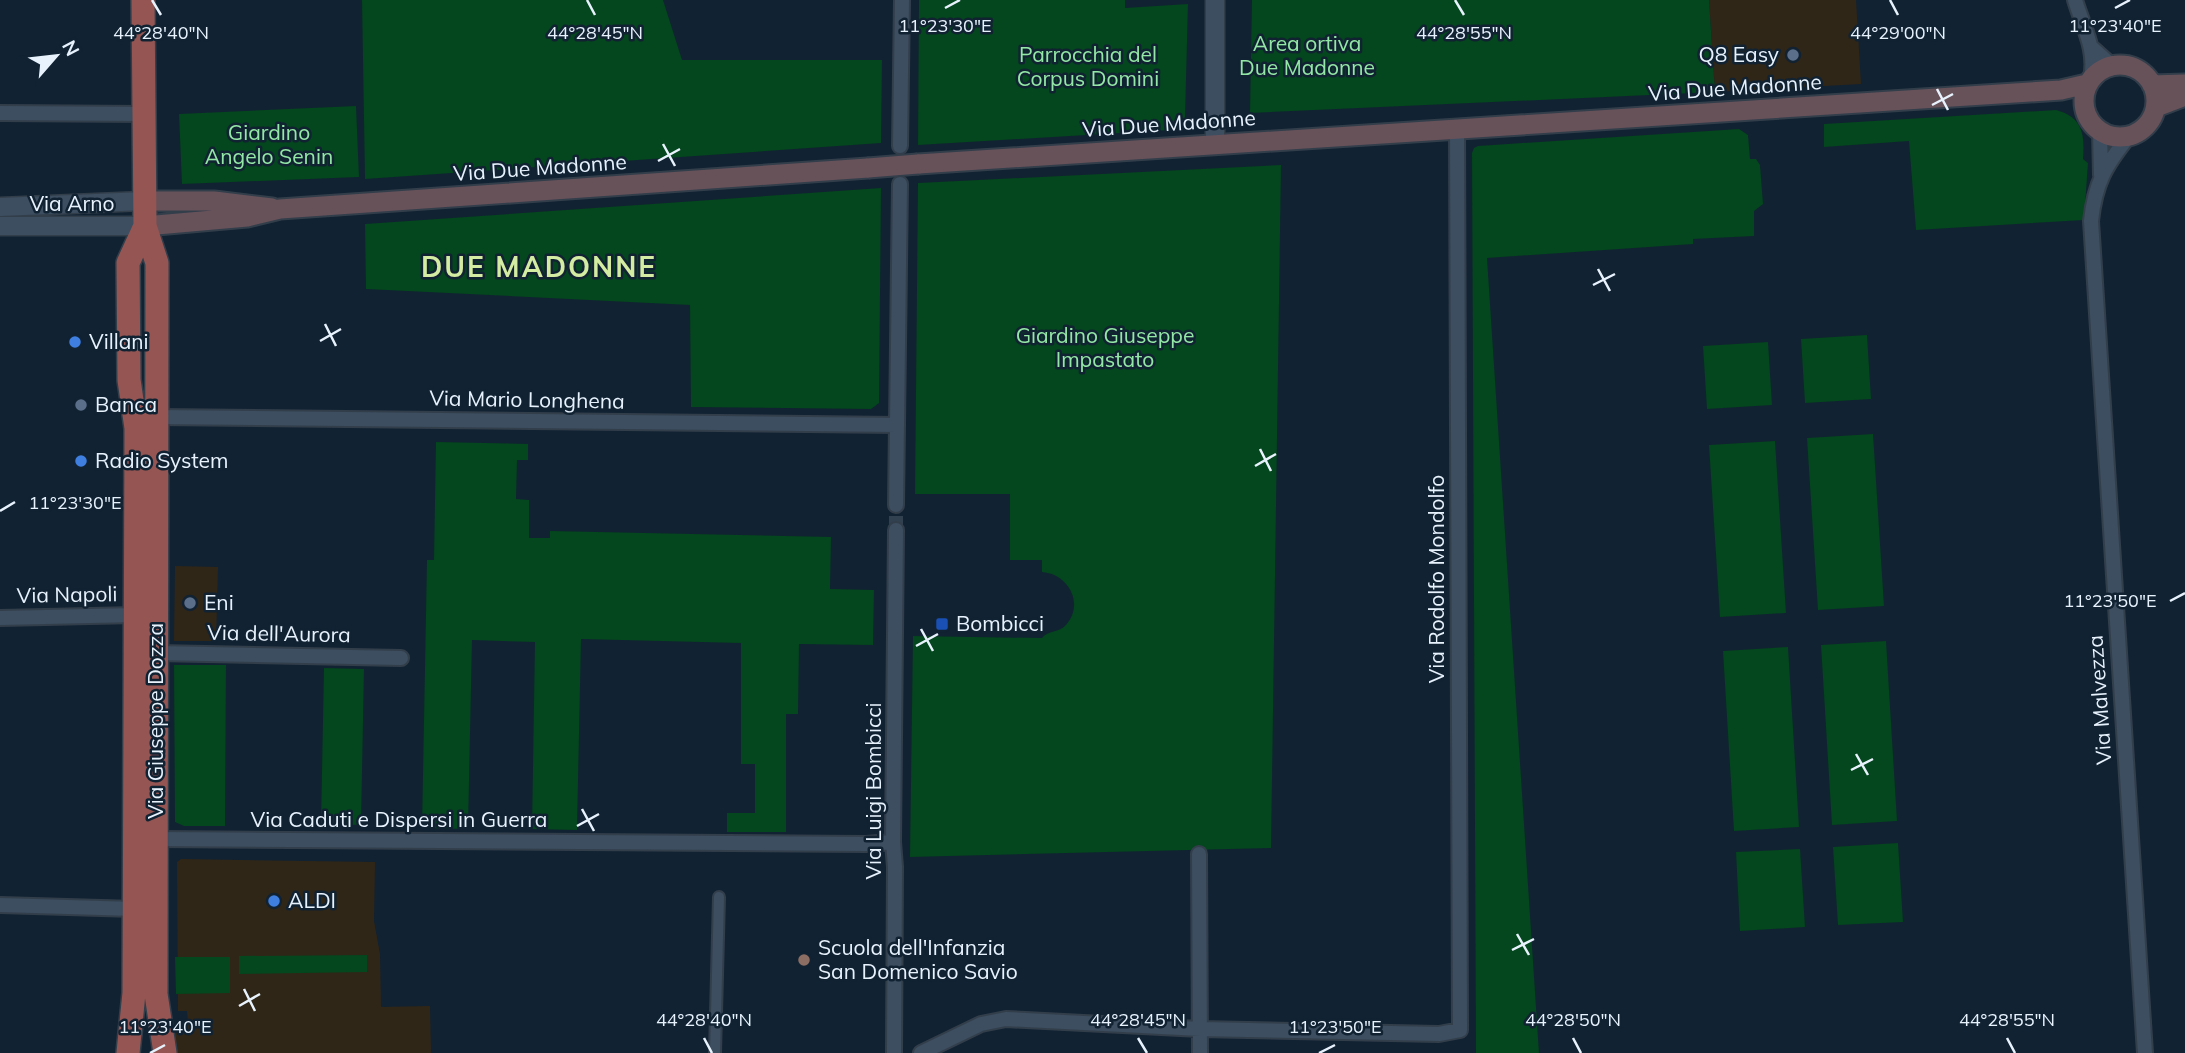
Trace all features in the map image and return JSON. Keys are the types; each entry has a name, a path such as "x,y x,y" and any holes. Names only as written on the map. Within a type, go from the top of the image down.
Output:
{"main road":[{"path":"143,0 145,226"},
{"path":"2061,90 2077,100 2100,131 2109,136 2129,136 2147,126 2156,107 2152,85 2147,76 2130,66 2111,65 2100,70 2089,81 2084,96 2084,109"},
{"name":"Via Due Madonne","path":"144,201 214,201 280,209 1215,143 2061,90 2089,81"},
{"path":"2152,85 2185,84"},
{"path":"2156,107 2185,96"},
{"name":"Via Due Madonne","path":"145,226 247,218 280,209"},
{"name":"Via Giuseppe Dozza","path":"145,226 157,263 156,994 165,1053"},
{"name":"Via Giuseppe Dozza","path":"128,1053 135,993 136,428 129,380 128,262 145,226"},
{"name":"Via Giuseppe Dozza","path":"136,428 157,388"}],"street":[{"path":"900,146 902,0"},
{"path":"1215,0 1215,143"},
{"path":"2076,0 2092,48 2094,66 2089,81"},
{"path":"2092,48 2111,65"},
{"path":"0,113 145,114"},
{"name":"Via Rodolfo Mondolfo","path":"1200,1030 1439,1034 1460,1030 1457,128"},
{"name":"Via Malvezza","path":"2100,131 2101,177"},
{"name":"Via Malvezza","path":"2129,136 2101,177 2093,203 2092,254 2145,1053"},
{"path":"896,505 900,184"},
{"name":"Via Arno","path":"0,207 144,201"},
{"name":"Via Arno","path":"0,226 145,226"},
{"name":"Via Mario Longhena","path":"157,417 897,425"},
{"name":"Via Luigi Bombicci","path":"894,1053 895,867 892,842 896,530"},
{"name":"Via Napoli","path":"0,618 136,615"},
{"name":"Via dell'Aurora","path":"156,653 401,658"},
{"name":"Via Caduti e Dispersi in Guerra","path":"156,839 853,844 892,842"},
{"path":"1199,854 1200,1053"},
{"path":"715,1053 719,897"},
{"path":"0,905 135,909"},
{"path":"921,1053 981,1024 1006,1019 1200,1030"}],"shaded area":[{"path":"1709,0 1856,0 1861,84 1715,92"},
{"path":"175,566 218,567 216,641 174,641"},
{"path":"181,859 375,862 374,921 380,954 381,1007 430,1006 431,1053 174,1053 173,1024 188,1023 187,1011 178,1011 177,862"}],"green space":[{"path":"362,0 663,0 682,60 882,60 881,143 365,179"},
{"name":"Parrocchia del Corpus Domini","path":"919,0 1125,0 1125,8 1188,4 1185,118 1170,130 918,145"},
{"name":"Area ortiva Due Madonne","path":"1252,0 1709,0 1715,92 1250,113"},
{"name":"Giardino Angelo Senin","path":"356,106 359,177 182,184 179,114"},
{"path":"2056,110 2072,117 2082,135 2083,159 2088,163 2084,220 1916,230 1909,141 1824,147 1824,124"},
{"path":"1739,129 1748,135 1750,159 1756,159 1760,165 1763,204 1754,211 1754,236 1693,239 1693,244 1487,258 1539,1053 1476,1053 1472,153 1478,146"},
{"name":"Giardino Giuseppe Impastato","path":"1281,165 1271,848 910,857 913,636 1042,638 1066,625 1074,608 1071,591 1059,578 1042,572 1042,560 1010,560 1010,494 915,494 918,183"},
{"path":"881,188 879,403 871,409 691,407 690,305 366,289 365,224"},
{"path":"1867,335 1871,399 1805,403 1801,339"},
{"path":"1768,342 1772,405 1707,409 1703,346"},
{"path":"1873,434 1884,606 1818,610 1807,438"},
{"path":"1775,441 1786,613 1720,617 1709,445"},
{"path":"436,442 528,444 528,460 517,460 516,499 529,500 529,538 550,538 550,531 831,537 830,589 874,590 873,645 799,644 798,714 786,714 786,832 727,832 727,813 755,813 755,764 741,764 741,643 581,639 577,830 532,829 535,642 472,640 468,829 422,828 427,560 434,560"},
{"path":"1886,641 1897,821 1832,825 1821,645"},
{"path":"1788,647 1799,827 1734,831 1723,651"},
{"path":"174,665 226,665 225,826 184,826 175,822"},
{"path":"324,668 364,669 361,825 321,824"},
{"path":"1898,843 1903,922 1838,925 1833,847"},
{"path":"1800,849 1805,927 1740,931 1736,852"},
{"path":"367,955 367,972 239,974 239,956"},
{"path":"175,957 230,957 230,993 176,994"}],"tunnel":[{"path":"896,505 896,530"}],"place":[{"name":"Q8 Easy","path":"1793,55"},
{"name":"Villani","path":"75,342"},
{"name":"Banca","path":"81,405"},
{"name":"Radio System","path":"81,461"},
{"name":"Eni","path":"190,603"},
{"name":"Bombicci","path":"942,624"},
{"name":"ALDI","path":"274,901"},
{"name":"Scuola dell'Infanzia San Domenico Savio","path":"804,960"}],"district":[{"name":"DUE MADONNE","path":"539,267"}]}
